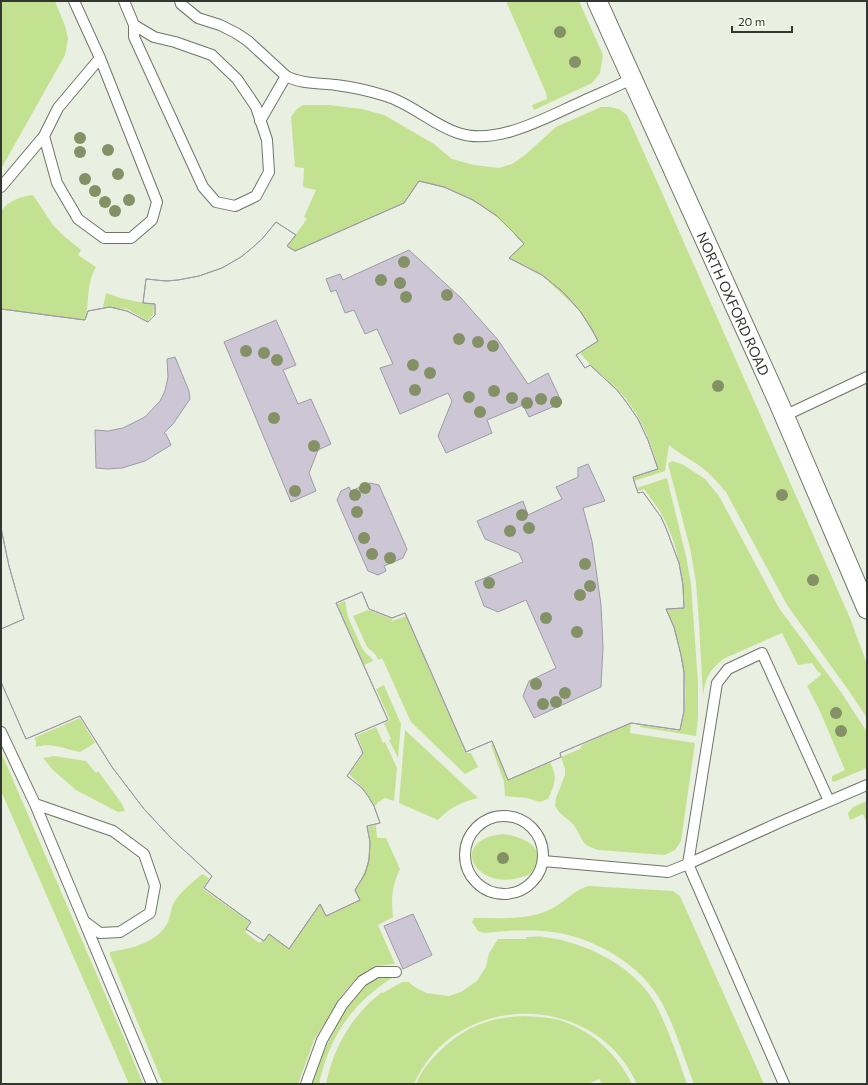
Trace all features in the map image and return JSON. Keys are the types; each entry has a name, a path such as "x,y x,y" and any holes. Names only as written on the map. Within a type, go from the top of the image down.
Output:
{"street":[{"name":"NORTH OXFORD ROAD","path":"597,1 784,416 867,609"}],"lane":[{"path":"44,136 57,183 78,219 104,238 131,238 152,220 157,202 100,58 74,1"},
{"path":"124,1 134,25 134,37 203,187 216,202 235,206 256,196 270,172 267,140 256,107 237,79 212,55 175,42 154,37 134,25"},
{"path":"180,1 198,18 220,25 248,41 286,76 292,79 358,89 387,96 458,133 470,136 510,133 631,79"},
{"path":"1,187 44,136 58,108 100,58"},
{"path":"260,121 286,76"},
{"path":"784,416 867,377"},
{"path":"784,1084 688,864 717,683 728,669 762,653 829,801"},
{"path":"1,732 34,804 152,1084"},
{"path":"543,861 668,872 867,785"},
{"path":"34,804 113,831 144,854 155,886 150,914 120,932 100,933 84,921"},
{"path":"507,816 530,826 538,836 542,848 543,861 539,874 531,884 520,892 507,895 494,893 482,888 472,879 466,868 464,854 470,836 473,831 483,822 494,817 507,816"},
{"path":"306,1084 322,1040 342,1005 362,981 377,972 396,972"}],"green space":[{"path":"1,1 55,1 65,26 68,39 65,55 1,169"},
{"path":"506,1 579,1 603,55 600,73 592,83 534,110 532,105 547,99 546,93"},
{"path":"303,105 329,105 362,109 384,115 434,144 452,159 474,165 499,168 512,164 525,155 556,127 601,107 619,109 627,115 850,618 867,664 867,718 787,605 726,492 711,476 697,464 669,445 665,471 634,481 633,477 658,469 642,424 622,394 580,353 598,341 580,311 542,275 509,258 524,244 502,221 477,203 464,196 435,185 419,181 404,203 295,251 287,246 307,219 304,217 316,190 303,187 304,168 295,167 291,117 297,109"},
{"path":"33,195 53,225 81,250 78,255 96,267 89,286 85,320 1,309 1,211 4,207 15,200"},
{"path":"106,293 120,298 154,305 153,315 148,321 127,309 103,307"},
{"path":"672,461 682,464 705,479 719,496 779,608 841,692 867,732 867,768 834,782 832,781 832,776 845,770 819,709 807,686 821,675 821,673 818,672 812,663 798,665 782,633 725,658 709,674 705,684 703,696 696,582 690,548 668,464"},
{"path":"667,478 686,556 691,584 698,682 698,717 696,736 640,727 640,725 680,731 684,716 684,669 677,638 666,609 685,608 679,560 668,526 658,508 644,489 638,491 637,488"},
{"path":"345,601 348,617 362,648 373,661 364,665 337,604"},
{"path":"368,610 392,619 392,621 406,616 466,753 471,753 478,767 465,774 411,722 382,658 378,660 376,655 367,647 353,616"},
{"path":"384,685 401,724 398,758 389,740 391,739 384,723 390,720 376,689"},
{"path":"80,718 95,743 80,752 58,746 47,745 36,747 36,741 34,738"},
{"path":"631,723 630,733 695,743 681,841 675,850 665,855 598,850 588,846 584,843 574,825 559,812 555,806 556,798 565,775 565,769 561,757 580,749 582,745"},
{"path":"376,727 397,768 394,801 385,798 374,806 363,788 349,774 364,753 357,735"},
{"path":"405,730 478,798 456,806 438,820 399,803"},
{"path":"493,744 508,780 550,762 555,780 548,799 540,802 527,798 505,796 504,782 491,745"},
{"path":"1,752 143,1084 129,1084 1,791"},
{"path":"54,756 86,761 96,773 98,771 122,804 125,811 118,812 76,790 53,770 43,758"},
{"path":"867,801 867,823 863,814 850,820 848,813 853,807"},
{"path":"376,825 377,838 386,838 400,869 395,881 393,892 393,917 378,925 395,964 375,966 366,971 353,982 342,995 314,1040 298,1084 163,1084 110,952 142,944 149,941 162,931 167,924 176,899 202,874 209,878 203,889 250,922 245,932 259,943 264,941 269,934 289,948 320,904 326,916 360,900 355,890 363,875 370,852 370,835 368,827"},
{"path":"503,834 528,842 537,851 537,864 534,870 529,874 508,880 493,878 481,872 474,864 472,855 476,846 486,838"},
{"path":"588,886 673,891 680,896 764,1084 694,1084 672,1024 654,990 628,964 613,954 579,938 561,933 529,930 484,933 478,931 472,922 474,918 516,918 543,913 582,888"},
{"path":"526,937 544,937 577,944 609,959 637,980 657,1007 687,1084 637,1084 617,1053 590,1031 559,1018 525,1014 492,1018 460,1032 434,1053 414,1084 326,1084 333,1058 345,1033 371,1001 382,992 383,993 402,982 409,982 426,993 449,996 461,992 477,981 486,967 489,953 498,939 526,939"},
{"path":"386,976 393,977 365,999 344,1023 329,1051 319,1084 311,1084 323,1053 342,1014 365,985 374,979"},
{"path":"525,1016 560,1020 586,1032 613,1055 632,1084 602,1084 599,1079 588,1084 416,1084 430,1062 441,1050 460,1035 480,1024 490,1021 501,1018"}],"building":[{"path":"419,181 444,187 473,200 497,216 524,244 509,258 542,275 563,292 580,311 591,328 598,341 576,355 585,368 590,365 617,390 627,403 638,419 648,440 658,469 633,477 638,493 643,492 661,517 679,563 683,585 684,608 666,609 674,627 684,672 684,711 680,730 631,723 560,753 561,757 508,780 492,741 466,752 405,613 392,618 369,609 362,592 336,603 388,720 355,734 363,753 347,776 362,788 368,796 374,806 380,823 367,826 370,842 369,860 365,874 355,890 360,900 326,916 320,904 289,949 269,934 264,941 246,929 251,922 204,888 212,876 172,839 144,809 112,767 80,716 26,739 1,682 1,629 24,619 9,566 1,528 1,309 85,320 88,311 110,307 127,311 148,322 155,315 155,304 143,303 146,279 166,281 178,280 199,276 222,268 241,257 252,248 262,239 276,222 296,235 287,246 295,251 404,203","holes":["409,250 461,298 498,340 528,384 548,373 562,403 529,417 523,405 487,420 492,433 446,453 438,436 452,401 448,393 400,414 380,368 393,364 377,329 365,334 354,310 345,313 336,290 331,292 326,279 340,274 343,280","276,320 296,365 283,370 298,404 311,399 331,444 318,450 309,473 316,491 291,502 224,342","175,357 189,391 190,399 173,424 164,433 166,434 171,445 145,461 122,468 96,468 95,430 108,431 123,428 145,417 160,401 165,391 168,377 167,359","588,464 605,501 583,508 592,541 601,605 603,647 601,687 534,718 523,696 529,681 556,668 526,600 498,612 484,606 475,582 523,562 519,553 485,539 477,521 523,501 528,515 562,499 556,487 578,477 578,468","370,483 379,485 407,549 403,558 384,566 386,571 378,575 368,571 337,500 341,491 349,487 351,491"]},
{"path":"419,181 444,187 473,200 497,216 514,233 524,244 509,258 542,275 563,292 580,311 598,341 576,355 585,368 590,365 617,390 638,419 648,440 658,469 633,477 634,481 638,493 643,492 661,517 679,563 683,585 684,608 666,609 674,627 684,672 684,711 680,730 631,723 560,753 561,757 508,780 492,741 466,752 405,613 392,618 369,609 362,592 336,603 388,720 355,734 363,753 347,776 362,788 368,796 374,806 380,823 367,826 370,842 369,860 365,874 355,890 360,900 326,916 320,904 289,949 269,934 264,941 246,929 251,922 204,888 212,876 172,839 144,809 112,767 80,716 26,739 1,682 1,629 24,619 9,566 1,528 1,309 85,320 88,311 110,307 127,311 148,322 155,315 155,304 143,303 146,279 166,281 178,280 199,276 222,268 241,257 252,248 262,239 276,222 296,235 287,246 295,251 404,203"},
{"path":"413,914 432,955 403,969 384,926"}]}
